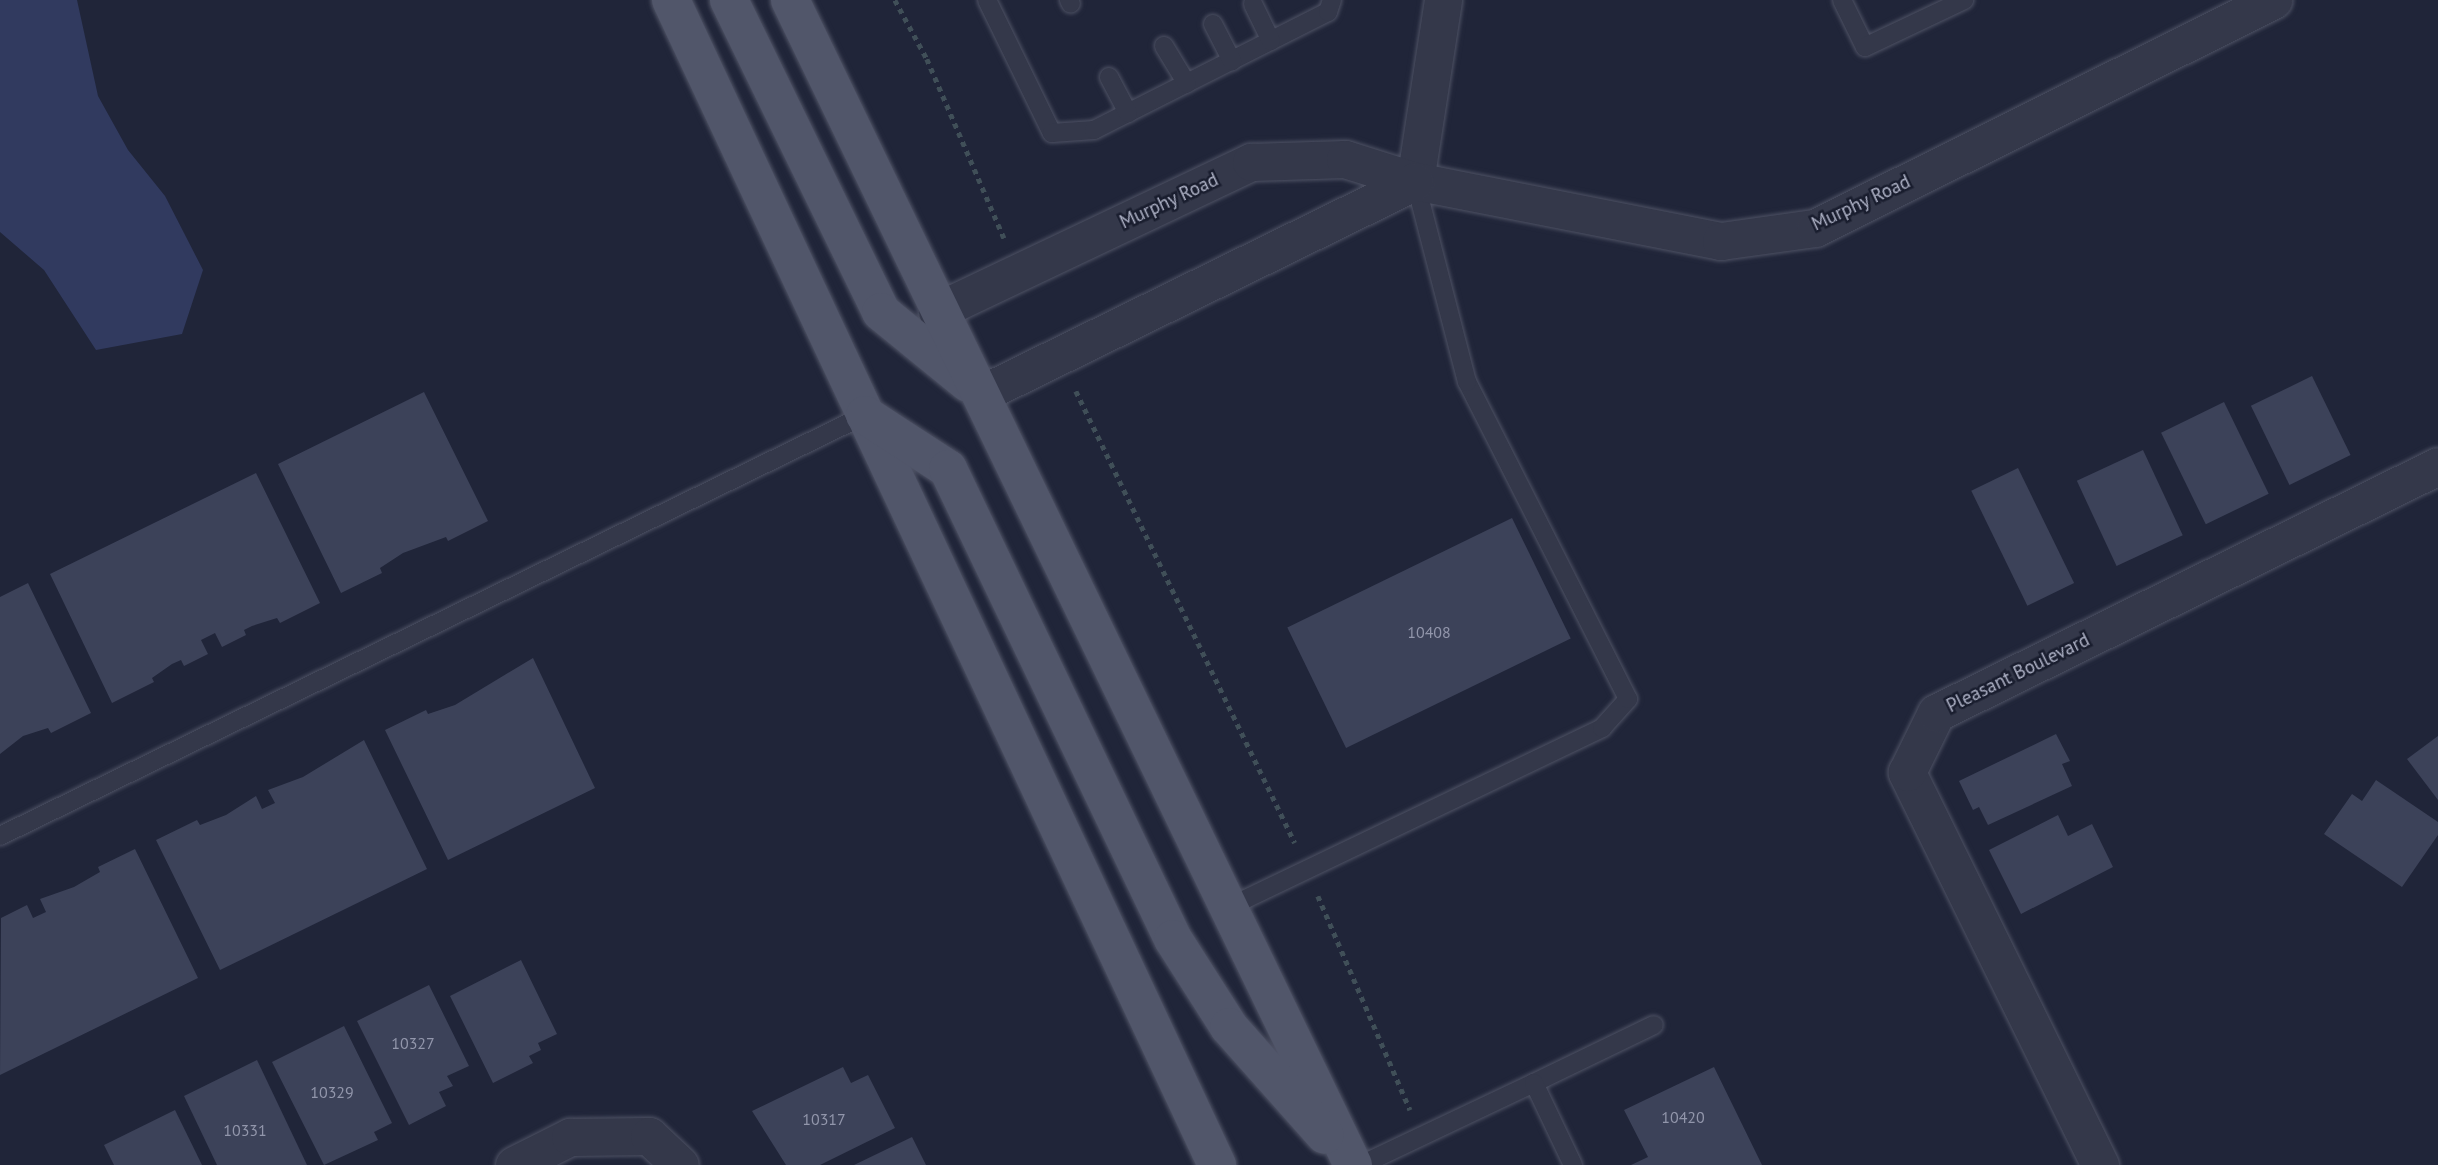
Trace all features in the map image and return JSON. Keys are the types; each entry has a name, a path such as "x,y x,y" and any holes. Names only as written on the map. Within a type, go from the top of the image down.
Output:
{"main road":[{"path":"671,0 1217,1165"},
{"path":"729,0 881,312 981,394"},
{"path":"790,0 937,311 981,394 1352,1165"},
{"path":"865,415 948,469 1173,939 1229,1027 1352,1165"}],"street":[{"path":"981,394 1415,181 1443,0"},
{"name":"Murphy Road","path":"937,311 1251,162 1345,159 1415,181 1721,241 1815,228 2273,0"},
{"name":"Pleasant Boulevard","path":"2100,1165 1907,772 1936,713 2438,466"},
{"path":"514,1165 570,1137 649,1136 680,1165"}],"lane":[{"path":"994,3 1052,133 1094,130 1328,12 1332,0"},
{"path":"1842,0 1865,47 1964,0"},
{"path":"1253,4 1271,41"},
{"path":"1213,24 1232,61"},
{"path":"1164,46 1187,84"},
{"path":"1109,77 1128,113"},
{"path":"1229,907 1602,728 1628,699 1467,382 1415,181"},
{"path":"0,836 865,415"},
{"path":"1361,1165 1654,1025"},
{"path":"1534,1083 1573,1165"}],"path":[{"path":"895,0 927,60 1006,244"},
{"path":"1086,411 1307,869 1421,1136"}],"water":[{"path":"0,0 77,0 98,96 128,150 165,196 203,270 182,334 96,350 44,270 0,232"}],"building":[{"path":"2312,376 2351,455 2289,485 2251,406"},
{"path":"424,392 488,521 448,541 446,537 403,553 380,568 382,573 341,593 278,464"},
{"path":"2224,402 2269,494 2206,524 2161,433"},
{"path":"2143,450 2183,535 2117,566 2077,481"},
{"path":"2018,468 2074,583 2027,606 1971,491"},
{"path":"256,473 320,603 280,623 277,618 252,626 244,630 246,635 222,647 215,633 201,640 208,654 184,666 181,660 172,664 152,678 154,682 112,703 50,574"},
{"path":"1512,518 1571,638 1346,748 1287,628"},
{"path":"28,583 91,713 51,733 48,728 23,736 0,754 0,597"},
{"path":"533,658 595,788 448,860 385,730 426,710 428,714 455,705"},
{"path":"2056,734 2070,761 2062,764 2072,786 1988,825 1979,807 1973,810 1959,781"},
{"path":"2438,736 2438,800 2407,759"},
{"path":"364,740 427,869 220,970 156,840 197,820 200,825 226,815 256,796 262,809 275,803 268,790 303,777"},
{"path":"2376,780 2438,822 2438,835 2402,887 2324,834 2352,794 2362,801"},
{"path":"2058,815 2068,836 2092,824 2113,867 2021,914 1989,850"},
{"path":"135,849 198,978 0,1075 1,918 27,905 33,918 46,912 40,899 74,887 100,872 98,867"},
{"path":"521,960 557,1034 538,1043 541,1050 529,1056 533,1063 493,1083 450,996"},
{"path":"429,985 469,1066 447,1076 453,1086 439,1092 446,1106 409,1125 357,1021"},
{"path":"344,1026 392,1123 374,1132 378,1140 324,1165 272,1062"},
{"path":"257,1060 307,1165 217,1165 184,1096"},
{"path":"843,1067 851,1083 868,1075 895,1128 820,1165 786,1165 752,1111"},
{"path":"1714,1067 1762,1165 1631,1165 1648,1157 1624,1110"},
{"path":"175,1110 202,1165 114,1165 104,1145"},
{"path":"912,1137 926,1165 854,1165"}]}
